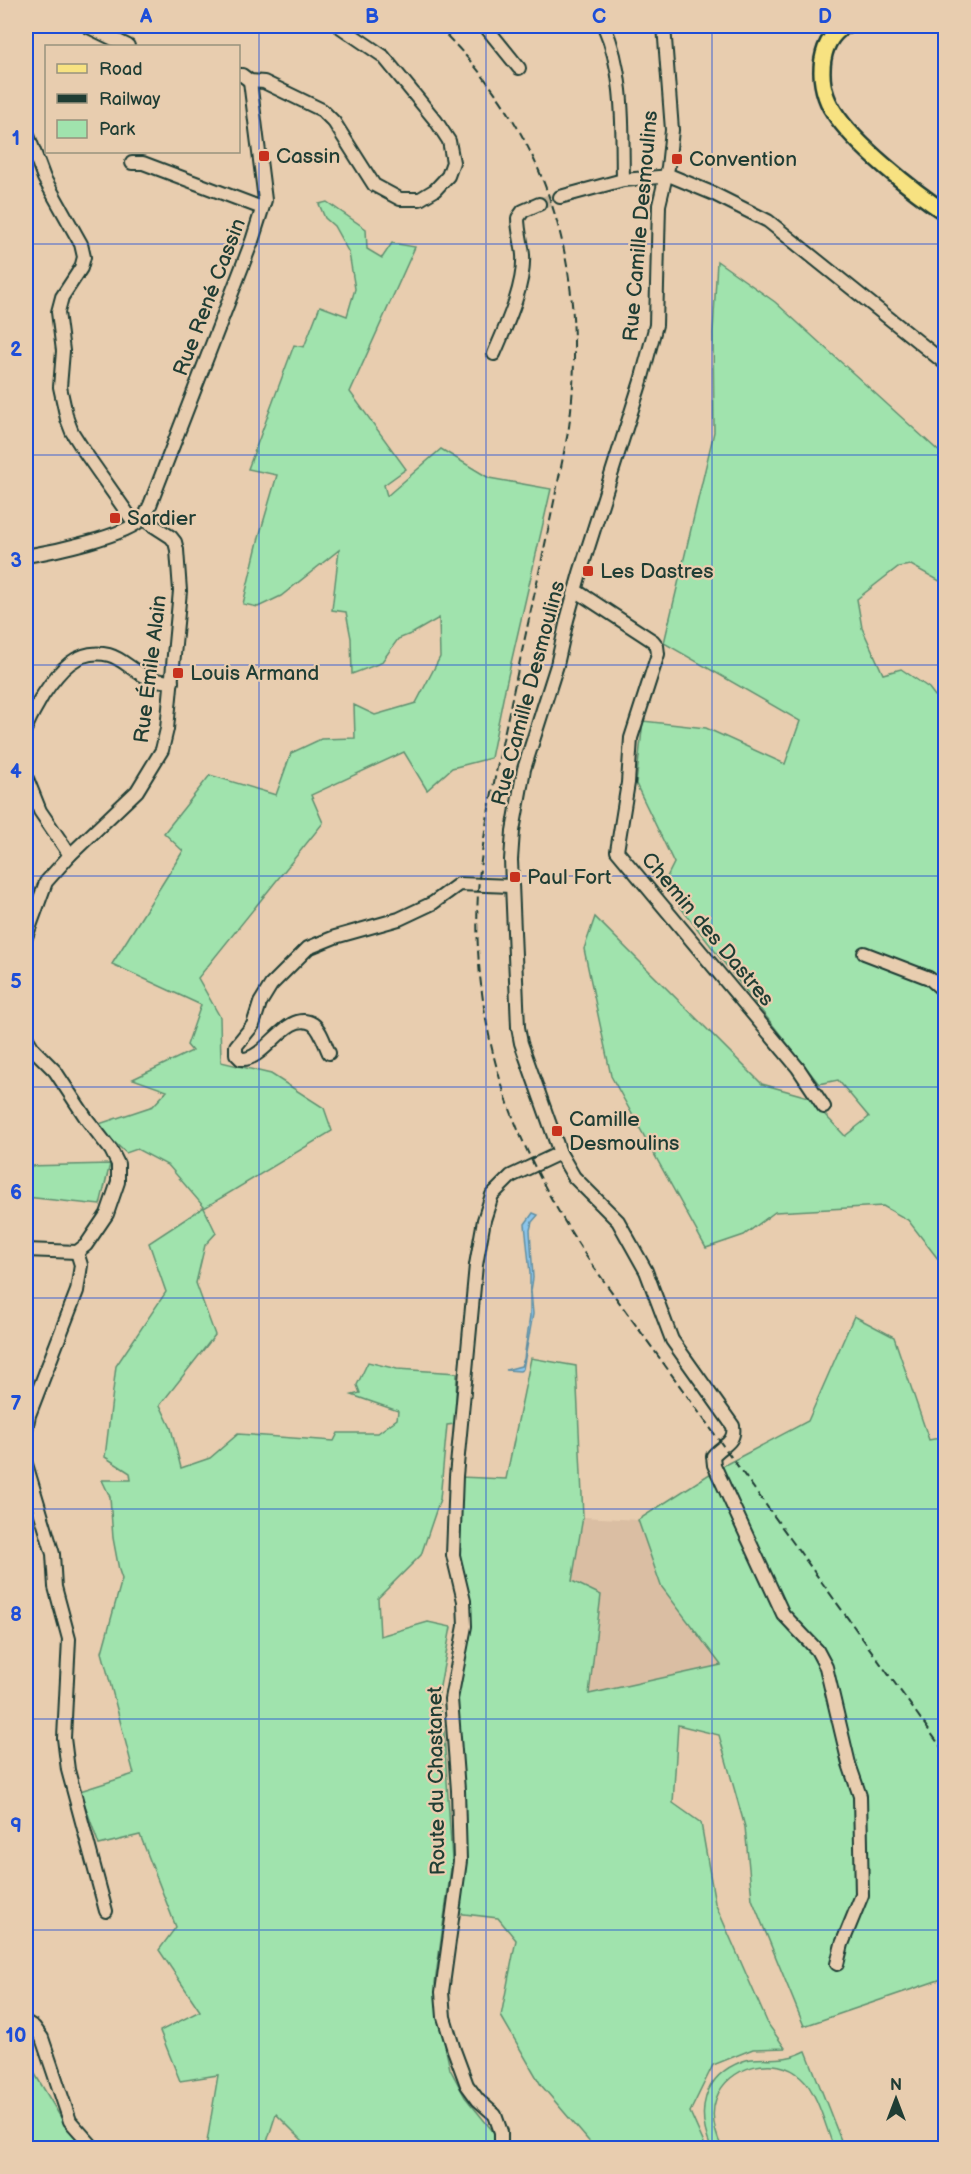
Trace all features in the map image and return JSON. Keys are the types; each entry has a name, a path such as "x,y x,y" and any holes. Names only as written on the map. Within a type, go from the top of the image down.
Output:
{"main road":[{"path":"844,26 831,38 823,58 823,82 833,111 853,135 881,162 945,213"}],"street":[{"path":"87,26 126,45"},
{"path":"244,78 264,82 322,110 334,122 374,185 400,199 420,199 435,190 448,176 453,162 449,141 429,112 383,56 339,26"},
{"path":"485,26 519,68"},
{"path":"604,26 621,98 623,180"},
{"name":"Rue Camille Desmoulins","path":"664,26 672,130 659,205 656,326 624,439 575,590 557,664 524,769 513,831 511,886 518,1027 521,1043 560,1153 574,1177 618,1221 646,1271 672,1340 733,1426 735,1434 732,1441 713,1456 714,1466 783,1614 817,1650 826,1667 849,1764 860,1796 862,1895 842,1944 837,1964"},
{"name":"Rue René Cassin","path":"139,521 150,505 252,242 265,200 244,78"},
{"path":"26,130 44,178 81,244 84,256 81,268 62,297 58,312 63,351 60,387 67,419 81,447 139,521 122,531 52,552 26,556"},
{"path":"132,163 143,163 262,208"},
{"path":"560,197 623,180 671,176 712,193 768,221 945,364"},
{"path":"494,354 507,323 521,278 523,257 518,218 523,211 539,204"},
{"name":"Rue Émile Alain","path":"26,938 46,882 70,855 137,791 162,750 167,729 180,591 177,550 171,537 139,521"},
{"name":"Chemin des Dastres","path":"575,590 657,646 658,654 631,738 628,783 617,851 798,1068 824,1107"},
{"path":"26,728 56,675 68,663 79,657 94,654 108,655 148,678 172,682"},
{"path":"26,776 40,811 70,855"},
{"path":"329,1053 318,1029 312,1023 302,1022 277,1034 260,1053 248,1060 241,1059 236,1054 236,1046 253,1026 260,1003 271,985 308,948 335,937 399,919 433,903 459,884 511,886"},
{"path":"864,953 929,978 945,993"},
{"path":"26,1037 34,1050 55,1071 86,1118 111,1150 118,1164 117,1182 107,1214 86,1245 77,1252 26,1250"},
{"name":"Route du Chastanet","path":"501,2148 501,2132 495,2115 478,2100 467,2085 444,2017 442,1992 459,1861 458,1790 451,1700 465,1617 464,1601 453,1555 456,1476 476,1265 484,1220 492,1195 511,1176 560,1153"},
{"path":"26,1430 77,1291 81,1265 77,1252"},
{"path":"26,1464 53,1554 55,1587 69,1639 64,1738 68,1770 106,1911"},
{"path":"26,2022 34,2027 42,2038 70,2121 94,2148"}],"shaded area":[{"path":"583,1517 638,1520 661,1586 722,1665 589,1695 601,1595 572,1581"}],"green space":[{"path":"327,202 366,229 367,249 382,258 392,243 415,247 350,392 406,469 384,485 387,496 441,449 489,478 551,489 491,758 452,768 427,790 404,752 311,795 323,823 198,978 220,1017 221,1062 271,1074 324,1108 332,1131 204,1208 216,1233 205,1245 196,1283 215,1335 160,1405 171,1428 181,1468 210,1458 238,1434 334,1441 338,1433 378,1433 397,1419 398,1411 352,1395 360,1393 357,1385 368,1362 397,1369 457,1373 455,1424 447,1425 440,1499 421,1555 378,1598 380,1636 428,1622 451,1627 438,1697 444,1733 452,1861 435,1983 439,2018 450,2069 465,2097 496,2135 495,2148 310,2148 276,2114 265,2148 206,2148 218,2075 180,2081 160,2031 200,2011 159,1950 176,1927 140,1835 99,1845 80,1791 134,1774 102,1652 122,1579 113,1538 110,1497 102,1480 131,1480 130,1473 105,1457 116,1366 166,1292 149,1243 204,1207 169,1166 137,1149 126,1153 96,1125 153,1106 167,1091 133,1079 192,1051 187,1045 201,1005 112,964 183,851 164,833 210,775 276,795 291,753 321,739 355,738 354,705 375,715 416,703 440,657 439,618 398,639 381,663 352,674 351,638 346,612 332,610 339,550 281,596 258,607 243,604 277,475 248,469 294,345 304,347 320,306 347,316 355,289 349,253 334,226 325,218 319,204"},
{"path":"717,261 775,302 945,457 945,584 911,565 898,567 857,599 862,628 883,674 901,669 929,688 945,709 945,1268 908,1220 883,1206 775,1212 744,1235 706,1248 611,1076 584,949 595,917 762,1084 808,1097 845,1136 869,1117 838,1080 819,1084 663,885 674,863 636,784 643,721 706,728 785,764 800,721 664,643 714,432 713,333"},
{"path":"110,1164 100,1205 26,1197 26,1166"},
{"path":"854,1316 894,1337 929,1440 945,1437 945,1986 942,1979 804,2026 752,1899 745,1827 719,1735 678,1725 673,1803 701,1823 715,1903 768,2024 785,2048 753,2049 713,2065 690,2112 706,2148 591,2148 593,2146 541,2085 501,2016 516,1940 498,1918 456,1913 453,1712 467,1625 457,1549 460,1477 506,1479 531,1358 576,1366 583,1517 572,1581 601,1595 589,1694 721,1665 661,1586 638,1520 719,1468 808,1421"},
{"path":"806,2051 844,2148 834,2148 807,2083 791,2070 766,2065 741,2071 730,2078 722,2088 714,2105 713,2118 722,2148 711,2148 706,2135 704,2109 711,2086 719,2076 743,2061 783,2058"},
{"path":"26,2059 66,2126 87,2148 26,2148"}],"water":[{"path":"533,1213 538,1215 532,1222 530,1230 533,1314 523,1369 520,1371 506,1370 521,1366 524,1359 530,1316 530,1273 525,1224"}],"tunnel":[{"path":"539,204 560,197"}],"railway":[{"path":"437,26 476,68 509,113 534,160 553,209 566,261 573,314 574,370 569,427 494,783 479,879 477,932 481,985 486,1019 501,1084 538,1174 588,1259 946,1754"}],"place":[{"name":"Cassin","path":"264,156"},
{"name":"Convention","path":"677,159"},
{"name":"Sardier","path":"115,518"},
{"name":"Les Dastres","path":"588,571"},
{"name":"Louis Armand","path":"178,673"},
{"name":"Paul Fort","path":"515,877"},
{"name":"Camille Desmoulins","path":"557,1131"}]}
